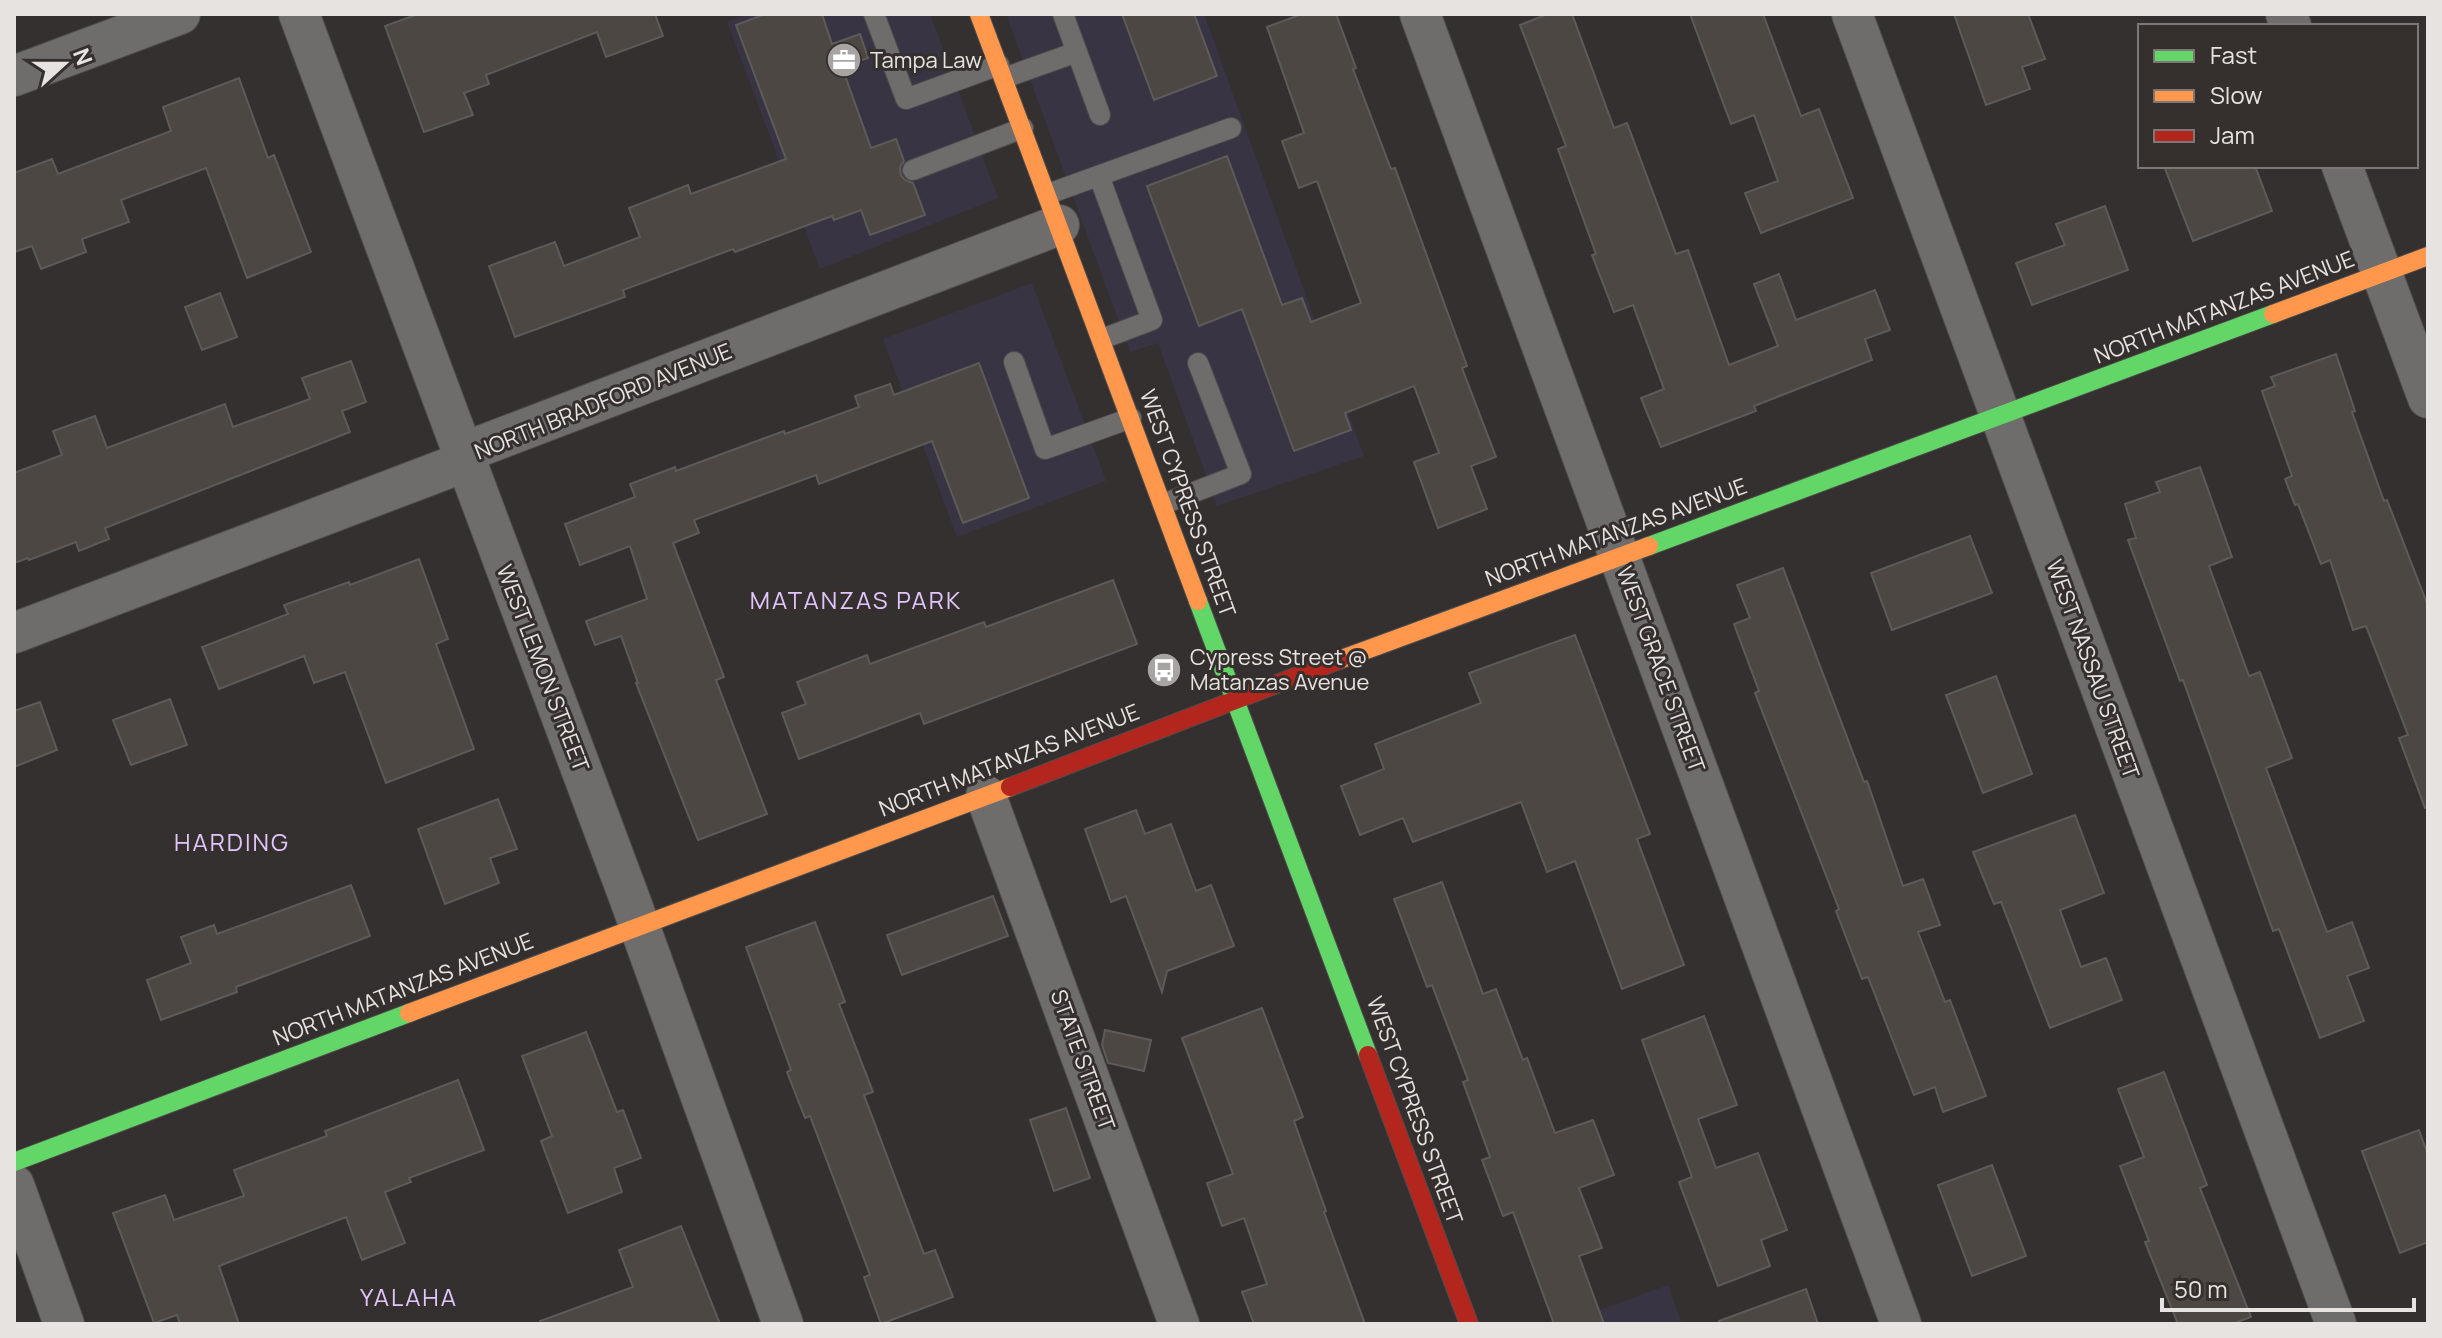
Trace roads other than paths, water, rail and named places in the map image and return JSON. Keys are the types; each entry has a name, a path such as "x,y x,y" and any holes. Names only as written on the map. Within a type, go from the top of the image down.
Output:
{"street":[{"path":"14,76 180,14"},
{"name":"WEST LEMON STREET","path":"299,14 639,926 783,1324"},
{"name":"WEST CYPRESS STREET","path":"979,14 1469,1324"},
{"name":"WEST GRACE STREET","path":"1420,14 1901,1324"},
{"name":"WEST NASSAU STREET","path":"1852,14 2336,1324"},
{"path":"2343,168 2428,398"},
{"name":"NORTH BRADFORD AVENUE","path":"14,633 451,467 478,447 1054,210"},
{"name":"NORTH MATANZAS AVENUE","path":"14,1162 986,796 1235,698 2428,256"},
{"name":"STATE STREET","path":"986,796 1179,1324"},
{"path":"14,1185 64,1324"}],"lane":[{"path":"874,14 906,99 1077,52"},
{"path":"1063,14 1100,115"},
{"path":"913,170 1023,128"},
{"path":"1054,210 1099,176 1231,128"},
{"path":"1099,176 1152,320 1102,339"},
{"path":"1014,362 1045,449 1131,418"},
{"path":"1163,504 1241,474 1198,363"}],"place":[{"name":"Tampa Law","path":"844,60"},
{"name":"Cypress Street @ Matanzas Avenue","path":"1164,670"}],"district":[{"name":"MATANZAS PARK","path":"856,601"},
{"name":"HARDING","path":"232,843"},
{"name":"YALAHA","path":"409,1298"}]}
